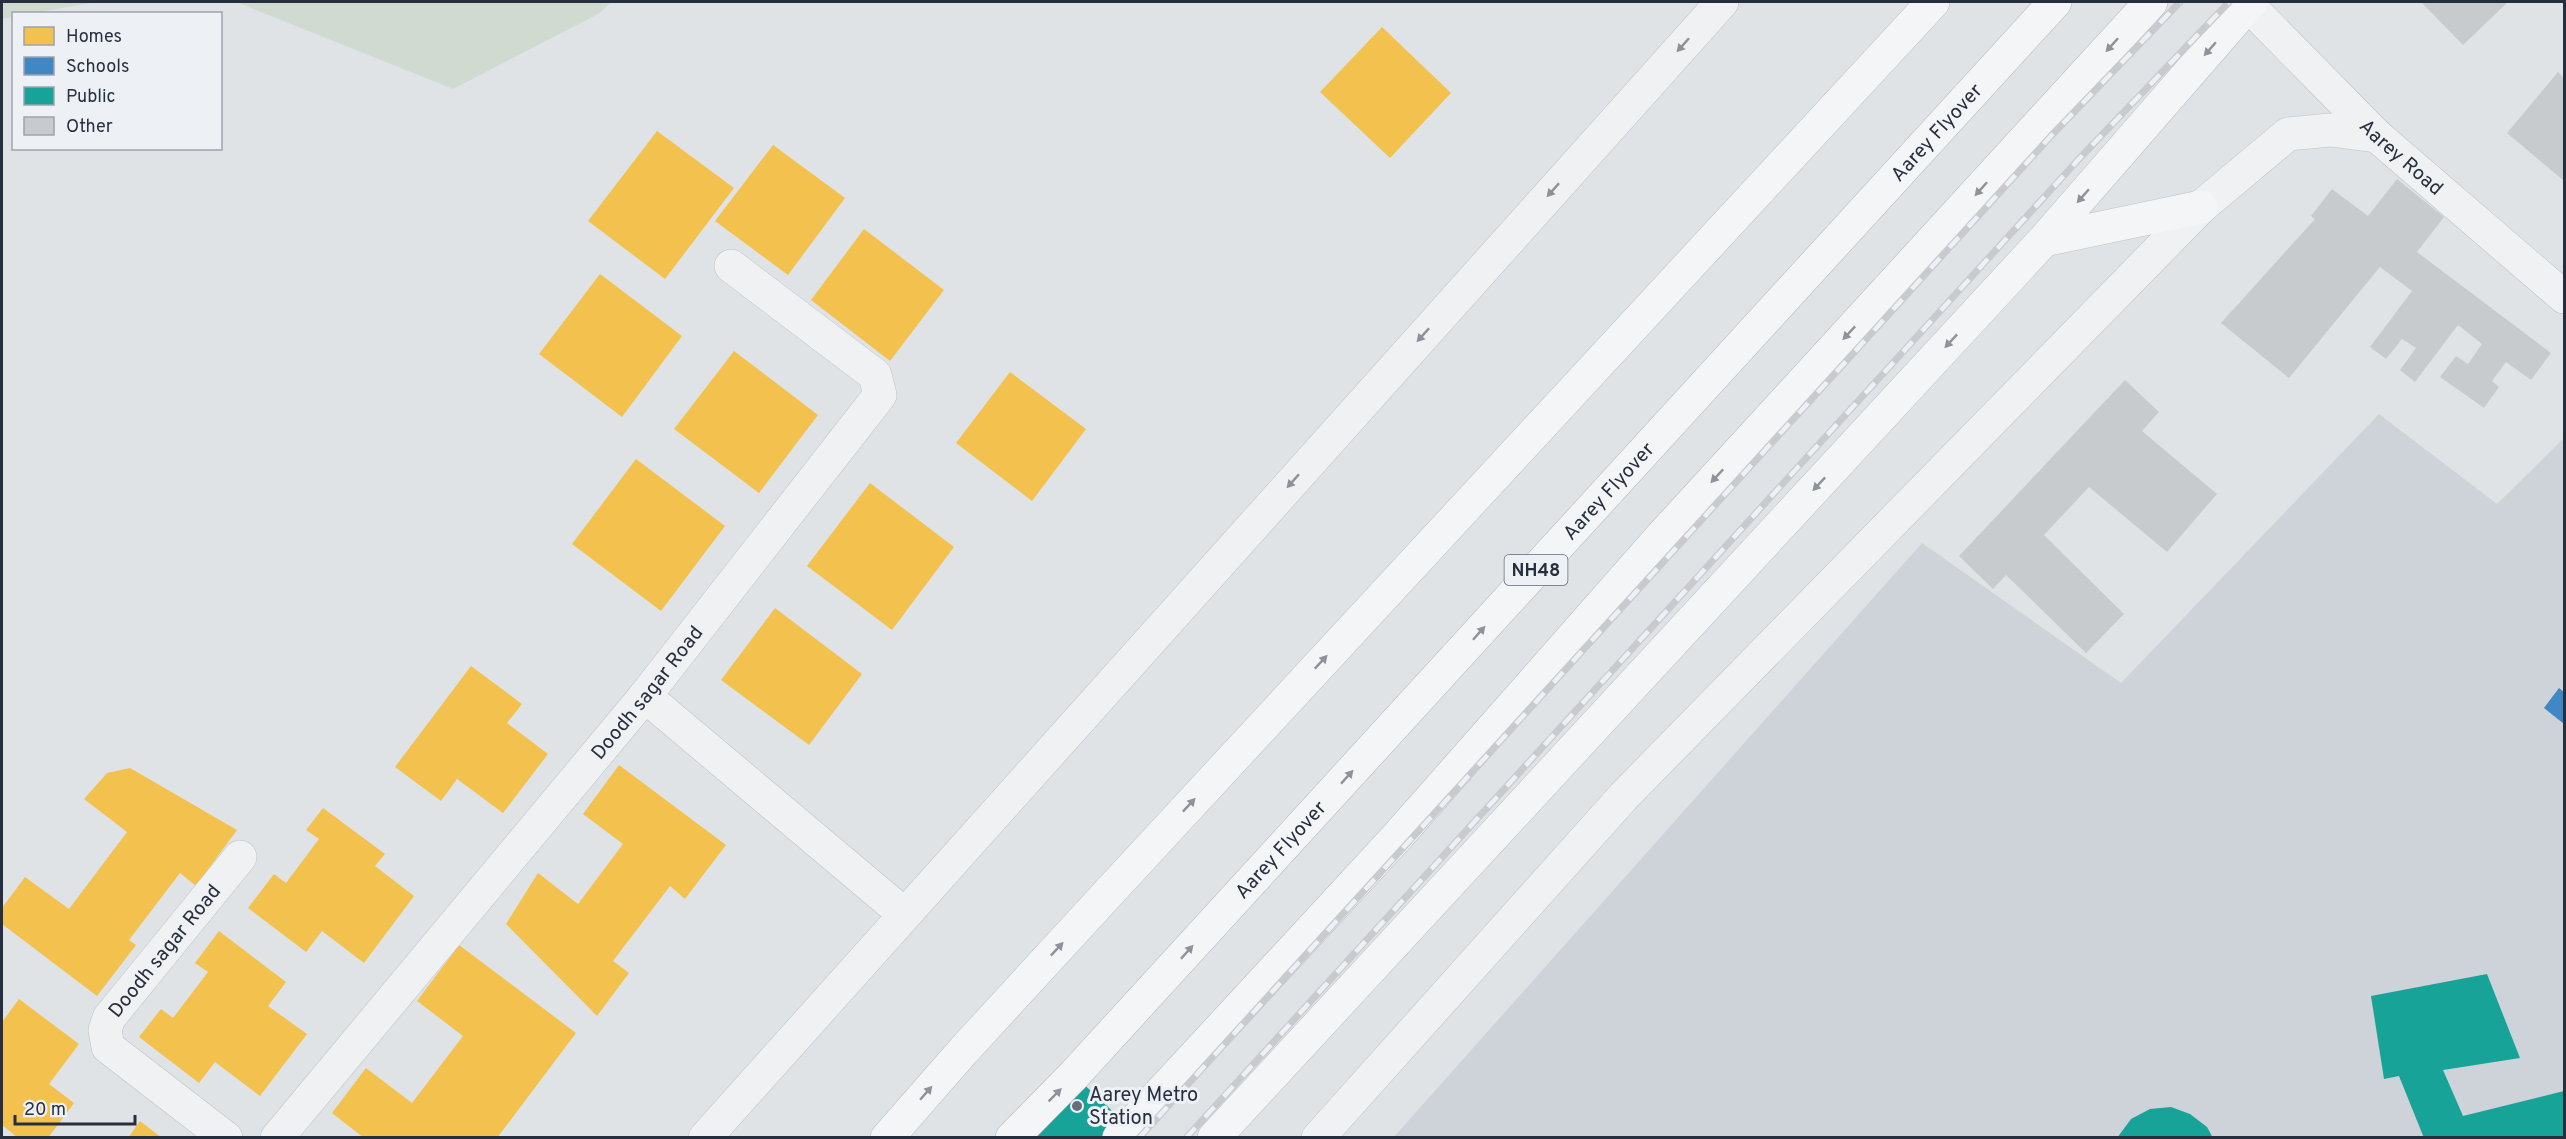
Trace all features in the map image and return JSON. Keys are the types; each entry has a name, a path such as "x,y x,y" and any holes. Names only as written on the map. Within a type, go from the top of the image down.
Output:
{"main road":[{"path":"887,1137 1101,901 1934,2"},
{"name":"Aarey Flyover","path":"1013,1137 1074,1075 2055,2"},
{"path":"1119,1137 1397,837 1662,536 2151,2"},
{"path":"1214,1137 2044,240 2248,2"},
{"path":"2044,240 2201,207"}],"street":[{"path":"705,1137 1722,2"},
{"name":"Aarey Road","path":"2248,2 2377,136 2565,297"},
{"path":"1318,1137 1624,796 2201,207 2288,134 2330,130 2377,136"},
{"name":"Doodh sagar Road","path":"277,1137 645,696 880,395 875,375 731,266"},
{"path":"645,696 904,914"},
{"name":"Doodh sagar Road","path":"226,1137 108,1047 105,1029 109,1018 240,857"}],"shaded area":[{"path":"2,2 97,2 39,12 12,12 12,17 2,19"},
{"path":"236,2 611,2 600,13 453,89"},
{"path":"2379,414 2497,504 2564,438 2564,1137 1393,1138 1922,543 2121,683"}],"building: Homes":[{"path":"1382,27 1451,93 1390,158 1320,92"},
{"path":"657,131 734,188 665,279 588,221"},
{"path":"773,145 845,198 788,275 715,221"},
{"path":"864,229 944,290 890,361 811,300"},
{"path":"600,274 682,336 622,417 539,354"},
{"path":"734,351 818,415 759,493 674,429"},
{"path":"1010,372 1086,429 1032,501 956,443"},
{"path":"636,459 725,526 661,611 572,544"},
{"path":"870,483 954,547 892,630 807,566"},
{"path":"775,608 862,674 809,745 721,680"},
{"path":"471,666 522,704 507,723 548,754 503,813 457,779 441,801 395,767"},
{"path":"619,765 726,845 685,899 670,886 613,961 629,973 597,1016 506,924 538,873 578,904 623,844 583,814"},
{"path":"130,768 237,830 196,886 180,873 129,940 136,945 97,996 2,924 2,908 25,877 69,909 127,832 84,799 107,773"},
{"path":"323,808 385,854 375,866 414,896 364,963 322,931 306,952 248,908 274,874 286,883 319,839 306,830"},
{"path":"219,931 286,982 268,1006 307,1034 260,1096 215,1062 199,1083 139,1037 161,1009 173,1018 208,972 195,963"},
{"path":"459,945 576,1033 497,1138 364,1138 332,1113 366,1068 412,1103 463,1036 417,1001"},
{"path":"19,999 79,1044 49,1084 74,1103 48,1138 18,1138 2,1125 2,1022"},
{"path":"140,1121 162,1138 128,1138"}],"building: Schools":[{"path":"2559,688 2564,692 2564,724 2544,708"}],"building: Public":[{"path":"2487,974 2520,1058 2443,1070 2463,1116 2564,1091 2564,1138 2424,1138 2399,1076 2384,1079 2371,996"},
{"name":"Aarey Metro Station","path":"1074,1075 1141,1138 1018,1138"},
{"path":"2171,1107 2190,1114 2207,1127 2213,1138 2117,1138 2131,1119 2150,1109"}],"building: Other":[{"path":"2421,2 2508,2 2463,45"},
{"path":"2558,72 2564,78 2564,181 2507,133"},
{"path":"2397,179 2444,217 2417,252 2551,353 2531,380 2506,362 2492,381 2499,387 2484,408 2440,377 2456,356 2468,364 2482,344 2458,325 2415,382 2400,370 2416,348 2402,339 2386,359 2370,347 2412,291 2380,267 2289,378 2221,323 2315,219 2311,216 2332,189 2368,216"},
{"path":"2125,380 2159,412 2142,431 2217,494 2167,552 2089,487 2044,535 2124,614 2086,653 2006,575 1993,589 1959,556"}],"railway":[{"path":"1139,1138 2051,136 2180,2"},
{"path":"1186,1138 2078,160 2229,2"}],"place":[{"name":"Aarey Metro Station","path":"1077,1106"}]}
